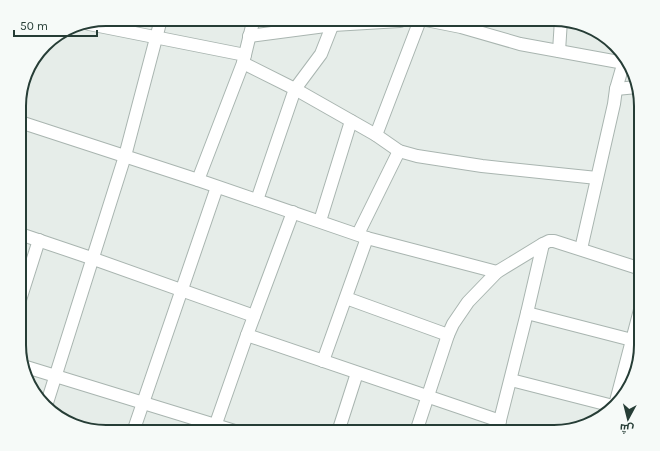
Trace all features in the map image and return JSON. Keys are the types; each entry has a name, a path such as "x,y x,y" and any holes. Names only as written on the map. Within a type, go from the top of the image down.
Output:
{"street":[{"path":"102,26 157,37 244,59 376,135 398,151 417,156 482,166 598,178"},
{"path":"48,400 125,156 159,26"},
{"path":"198,180 244,59 252,26"},
{"path":"250,36 314,26"},
{"path":"257,200 295,89 321,54 332,26"},
{"path":"376,135 418,26"},
{"path":"473,26 520,44 619,59"},
{"path":"558,51 560,27"},
{"path":"581,249 598,178 616,89 623,66"},
{"path":"616,89 632,88"},
{"path":"320,221 351,121"},
{"path":"26,124 217,186 362,236 496,272"},
{"path":"323,361 346,298 362,236 398,151"},
{"path":"135,425 217,186"},
{"path":"215,425 293,212"},
{"path":"26,236 94,258 254,316"},
{"path":"26,281 39,240"},
{"path":"418,425 453,324 468,302 496,272 549,241 581,249 634,267"},
{"path":"498,425 528,313 543,244"},
{"path":"346,298 448,335"},
{"path":"528,313 632,340"},
{"path":"617,396 634,332"},
{"path":"247,335 427,397 496,425"},
{"path":"29,368 143,403 205,425"},
{"path":"340,425 357,373"},
{"path":"511,380 608,404"}]}
